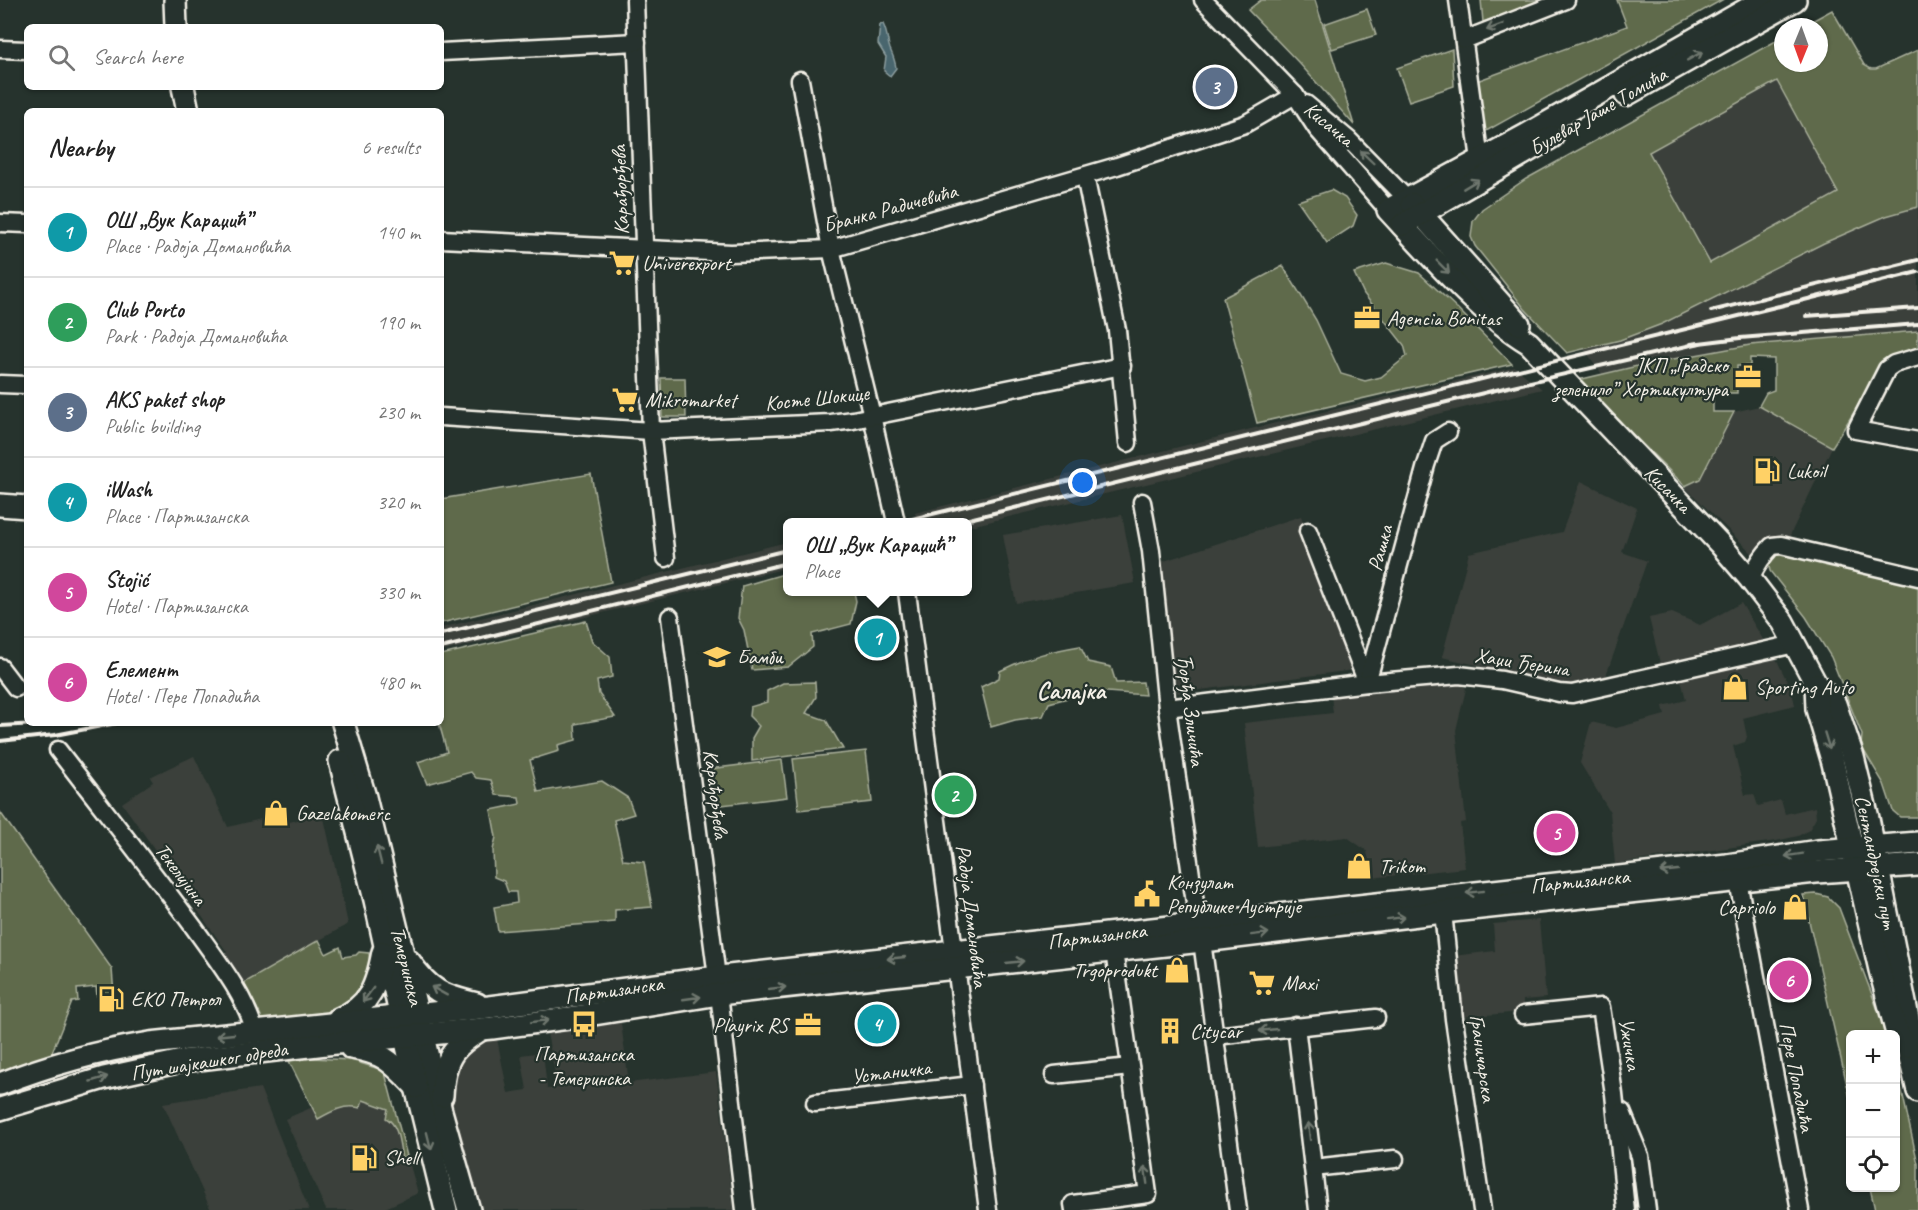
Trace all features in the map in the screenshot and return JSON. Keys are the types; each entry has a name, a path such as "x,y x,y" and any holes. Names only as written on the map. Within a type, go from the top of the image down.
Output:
{"main road":[{"path":"175,0 176,24"},
{"name":"Булевар Јаше Томића","path":"1414,206 1479,160 1763,0"},
{"name":"Булевар Јаше Томића","path":"1395,217 1520,155 1794,0"},
{"path":"184,90 187,108"},
{"name":"Кисачка","path":"1414,206 1520,325 1529,343 1719,543 1783,622 1795,644"},
{"name":"Кисачка","path":"1395,217 1509,332 1529,343"},
{"path":"0,505 24,507"},
{"name":"Сентандрејски пут","path":"1795,644 1815,684 1835,704 1853,757 1874,847 1910,1028 1908,1049 1918,1091"},
{"name":"Сентандрејски пут","path":"1815,684 1817,709 1833,763 1856,869 1896,1030 1908,1049"},
{"name":"Темеринска","path":"331,726 375,900 394,949"},
{"name":"Темеринска","path":"344,726 365,797 411,1025 441,1111 470,1210"},
{"name":"Партизанска","path":"411,1025 489,1007 718,986 956,960 1199,932 1727,865 1818,851 1918,843"},
{"name":"Партизанска","path":"956,960 1114,951 1199,932 1443,912 1856,869 1918,866"},
{"path":"416,1087 386,1058 326,1034 342,1017 358,1008 369,998 394,949 436,990 454,999 489,1007"},
{"name":"Партизанска","path":"411,1025 482,1029 569,1018 718,986"},
{"name":"Темеринска","path":"411,1025 416,1087 446,1210"},
{"name":"Пут шајкашког одреда","path":"0,1109 104,1078 172,1063 326,1034 411,1025"},
{"path":"441,1111 445,1068 453,1050 482,1029"},
{"name":"Пут шајкашког одреда","path":"0,1084 24,1075 127,1047 255,1032 326,1034"},
{"path":"0,1077 24,1075"},
{"path":"0,1119 43,1096"}],"street":[{"name":"Карађорђева","path":"635,0 651,431 666,558"},
{"name":"Кисачка","path":"1203,0 1294,95 1349,140 1414,206"},
{"path":"1458,0 1479,160"},
{"path":"1464,40 1566,0"},
{"path":"444,52 637,42"},
{"path":"0,49 24,50"},
{"path":"800,80 831,249 895,518"},
{"name":"Кисачка","path":"1294,95 1317,129 1395,217"},
{"name":"Бранка Радичевића","path":"444,239 731,253 831,249 1085,176 1245,124 1294,95"},
{"path":"1085,176 1118,330 1128,443"},
{"path":"0,223 24,224"},
{"path":"1918,357 1894,364 1887,369 1856,430 1918,441"},
{"name":"Косте Шокице","path":"444,417 651,431 831,423 1122,366"},
{"path":"0,384 24,385"},
{"name":"Рашка","path":"1367,683 1426,465 1434,441 1448,432"},
{"name":"Ђорђа Зличића","path":"1142,502 1151,551 1167,708 1238,1210"},
{"path":"1308,531 1367,683"},
{"path":"1750,579 1765,553 1772,546 1781,545 1918,577"},
{"name":"Радоја Домановића","path":"908,596 988,1210"},
{"name":"Карађорђева","path":"670,617 745,1210"},
{"name":"Хаџи Ђерина","path":"1167,708 1442,676 1477,676 1572,694 1795,644"},
{"path":"0,667 16,688"},
{"name":"Текелијина","path":"58,750 212,953 252,1020 255,1032"},
{"name":"Пере Попадића","path":"1738,881 1800,1210"},
{"name":"Граничарска","path":"1443,912 1454,1020 1482,1210"},
{"path":"1074,1210 1073,1204 1148,1194 1114,951"},
{"name":"Ужичка","path":"1523,1015 1601,1007 1614,1094 1626,1210"},
{"path":"1215,1036 1376,1018"},
{"path":"1296,1026 1318,1210"},
{"path":"1054,1075 1130,1067"},
{"name":"Устаничка","path":"815,1103 972,1085"},
{"name":"Ужичка","path":"1614,1094 1640,1156 1647,1210"},
{"path":"1313,1168 1395,1159"}],"shaded area":[{"path":"1777,81 1838,193 1710,263 1648,152"},
{"path":"1918,207 1918,331 1750,345 1602,374 1584,349 1620,340 1662,324 1824,243 1886,216"},
{"path":"1515,367 1542,389 972,526 972,518 916,518 915,513 1255,428"},
{"path":"1759,406 1832,447 1782,552 1769,562 1770,571 1685,487 1700,479 1734,412"},
{"path":"1581,481 1637,508 1622,552 1647,561 1605,678 1570,687 1442,657 1469,553 1562,532"},
{"path":"1122,515 1135,583 1016,603 1003,535"},
{"path":"1301,516 1354,670 1177,693 1158,563"},
{"path":"783,543 783,569 444,651 444,627"},
{"path":"1741,603 1767,646 1661,667 1649,618 1672,613 1700,625"},
{"path":"1775,656 1792,692 1795,705 1743,718 1747,737 1745,742 1733,746 1745,795 1754,794 1758,806 1781,800 1785,814 1815,807 1816,818 1809,830 1798,836 1776,841 1615,864 1610,812 1580,763 1591,722 1616,728 1665,715 1663,706 1686,700 1680,675"},
{"path":"1459,682 1466,689 1456,730 1466,822 1460,823 1465,868 1371,878 1367,851 1347,837 1258,847 1244,723 1333,713 1331,695"},
{"path":"194,756 228,827 286,813 289,822 323,814 348,924 244,983 225,953 227,952 122,803 153,782 150,777"},
{"path":"1539,920 1546,998 1523,1000 1523,1012 1460,1017 1453,956 1495,951 1493,924"},
{"path":"621,1023 629,1083 716,1072 734,1210 477,1210 449,1088 452,1069 473,1046 497,1039 508,1093 527,1090 521,1055 543,1052 547,1089 558,1088 547,1033"},
{"path":"260,1088 309,1210 211,1210 163,1103"},
{"path":"350,1091 393,1107 418,1193 381,1210 326,1210 285,1119"}],"green space":[{"path":"1261,0 1315,0 1354,125 1248,10"},
{"path":"1481,0 1545,0 1483,22"},
{"path":"1617,0 1722,0 1479,135 1474,82 1627,26"},
{"path":"1367,9 1376,35 1332,49 1324,24"},
{"path":"1832,10 1864,65 1871,69 1876,69 1918,50 1918,207 1886,216 1824,243 1662,324 1620,340 1567,353 1525,309 1475,246 1471,237 1473,221 1482,209 1526,179 1774,42 1774,72 1828,72 1828,18 1817,18","holes":["1777,81 1838,193 1710,263 1649,152"]},
{"path":"1452,49 1454,86 1409,101 1397,68"},
{"path":"1331,190 1345,198 1357,215 1353,226 1327,243 1298,201"},
{"path":"1386,263 1419,273 1512,364 1257,423 1223,298 1283,266 1316,320 1341,374 1365,381 1381,377 1407,356 1404,345 1364,294 1354,273"},
{"path":"1918,331 1918,352 1887,360 1832,447 1759,406 1766,393 1774,390 1774,359 1750,358 1750,366 1737,366 1737,393 1713,393 1713,412 1734,412 1700,479 1685,486 1578,380 1646,364 1750,345"},
{"path":"661,378 685,378 686,417 662,417"},
{"path":"591,474 611,582 444,622 444,498"},
{"path":"1782,552 1918,585 1918,817 1900,817 1893,811 1884,784 1861,746 1862,735 1831,657 1806,617 1770,571 1768,562 1774,554"},
{"path":"783,574 783,596 855,596 851,624 812,634 813,647 788,667 752,670 744,630 738,618 742,586"},
{"path":"586,621 592,641 610,657 612,677 597,681 599,694 615,717 575,724 576,740 558,745 559,751 530,760 538,792 602,781 628,798 634,814 614,820 623,860 644,862 652,907 615,910 615,922 498,931 494,907 517,903 516,892 508,892 504,881 494,877 493,850 496,837 491,810 520,804 519,797 496,795 491,780 476,778 471,772 427,784 418,762 447,752 440,726 444,726 444,654"},
{"path":"1080,646 1088,662 1111,667 1116,683 1143,682 1145,695 1094,691 1049,703 1043,716 1015,720 991,727 981,687 999,678 1000,671 1029,658"},
{"path":"815,682 816,697 806,713 826,720 843,749 752,761 752,738 759,726 749,716 750,707 767,702 767,691 783,683"},
{"path":"866,751 872,802 799,810 793,759"},
{"path":"782,760 787,797 714,806 709,769"},
{"path":"0,812 112,969 114,995 97,996 96,987 77,989 78,1001 72,1002 49,1060 23,1070 0,1070"},
{"path":"1816,894 1828,897 1839,908 1885,1030 1846,1030 1846,1081 1803,895"},
{"path":"319,940 326,954 340,947 343,957 356,955 359,952 369,953 371,983 341,1012 263,1028 261,1016 244,983"},
{"path":"312,1058 351,1060 385,1073 407,1156 402,1158 394,1125 386,1118 388,1109 363,1100 360,1108 343,1108 318,1119 289,1061"},
{"path":"1900,1082 1918,1164 1918,1210 1875,1210 1871,1192 1900,1192"}],"water":[{"path":"883,24 896,68 890,76 884,71 886,57 878,44 880,25"}],"railway":[{"path":"1711,311 1918,260"},
{"path":"916,518 1918,272"},
{"path":"1806,316 1918,308"},
{"path":"1691,344 1918,324"},
{"path":"972,518 1504,388 1700,343"},
{"path":"444,633 783,551"},
{"path":"444,647 783,564"},
{"path":"0,726 24,725"},
{"path":"0,741 55,735 102,726"}],"place":[{"name":"AKS paket shop","path":"1215,87"},
{"name":"Univerexport","path":"622,263"},
{"name":"Agencia Bonitas","path":"1367,318"},
{"name":"ЈКП „Градско зеленило” Хортикултура","path":"1748,377"},
{"name":"Mikromarket","path":"625,400"},
{"name":"Lukoil","path":"1767,471"},
{"name":"ОШ „Вук Караџић”","path":"877,638"},
{"name":"Бамби","path":"717,657"},
{"name":"Sporting Auto","path":"1735,687"},
{"name":"Club Porto","path":"954,795"},
{"name":"Gazelakomerc","path":"276,813"},
{"name":"Stojić","path":"1556,833"},
{"name":"Trikom","path":"1359,866"},
{"name":"Конзулат Републике Аустрије","path":"1147,894"},
{"name":"Capriolo","path":"1795,907"},
{"name":"Trgoprodukt","path":"1177,970"},
{"name":"Елемент","path":"1789,980"},
{"name":"Maxi","path":"1262,983"},
{"name":"ЕКО Петрол","path":"111,999"},
{"name":"Партизанска - Темеринска","path":"584,1024"},
{"name":"iWash","path":"877,1024"},
{"name":"Playrix RS","path":"808,1025"},
{"name":"Citycar","path":"1170,1031"},
{"name":"Shell","path":"364,1158"}],"district":[{"name":"Салајка","path":"1071,691"}]}
